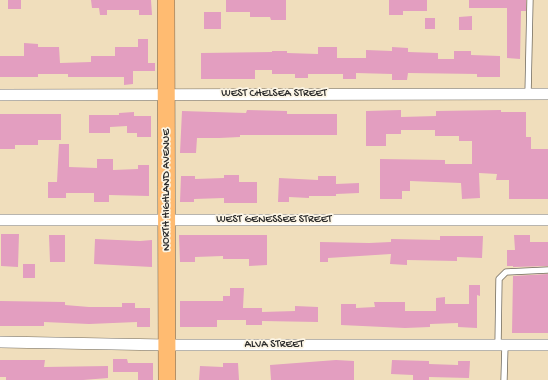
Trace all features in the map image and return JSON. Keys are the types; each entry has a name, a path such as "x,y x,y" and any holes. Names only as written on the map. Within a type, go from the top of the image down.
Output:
{"main road":[{"name":"NORTH HIGHLAND AVENUE","path":"166,0 167,380"}],"street":[{"name":"WEST CHELSEA STREET","path":"0,95 548,94"},
{"name":"WEST GENESSEE STREET","path":"0,220 548,220"},
{"name":"ALVA STREET","path":"0,342 167,345 548,345"}],"lane":[{"path":"528,94 530,0"},
{"path":"504,380 499,279 506,272 548,270"}],"building":[{"path":"8,0 21,0 21,9 8,9"},
{"path":"91,0 151,0 152,15 139,15 139,10 107,10 107,15 100,15 99,8 92,8"},
{"path":"226,0 286,0 286,20 271,20 270,17 250,17 250,12 226,12"},
{"path":"389,0 427,0 427,11 403,11 403,15 389,15"},
{"path":"469,0 526,0 526,11 521,11 520,59 507,58 507,8 469,8"},
{"path":"204,12 221,12 221,29 204,29"},
{"path":"472,16 472,30 459,30 459,17"},
{"path":"425,18 435,18 435,29 425,29"},
{"path":"138,39 148,39 148,63 155,63 155,71 133,71 133,84 124,85 124,77 68,77 68,74 38,74 38,77 0,77 0,56 24,56 24,43 38,44 38,47 59,47 60,63 91,62 91,56 115,56 115,47 138,47"},
{"path":"318,47 337,47 337,58 366,58 366,50 392,51 392,47 408,48 408,52 438,53 438,59 454,59 454,51 471,51 471,55 500,56 500,77 477,77 477,74 408,73 407,80 392,80 392,74 356,73 356,79 343,79 343,74 308,74 308,78 295,78 295,74 272,74 272,70 255,70 255,79 201,79 201,53 287,51 287,53 318,54"},
{"path":"247,110 287,111 287,114 337,114 337,135 240,135 240,137 197,138 196,153 180,153 182,111 246,113"},
{"path":"401,110 401,117 436,116 436,111 501,110 501,112 526,112 526,137 531,137 531,149 548,149 548,199 509,199 509,180 496,180 497,174 479,173 480,198 462,199 461,183 410,181 410,191 402,191 402,199 380,199 380,159 445,160 445,164 472,164 472,141 459,141 459,136 435,136 435,130 401,130 401,134 386,134 386,146 366,146 366,111"},
{"path":"134,112 134,116 151,116 151,137 137,137 137,133 127,133 127,126 110,127 110,133 89,133 89,115 119,115 119,113"},
{"path":"0,114 61,114 61,140 38,140 38,145 15,145 15,149 0,149"},
{"path":"59,144 69,144 69,167 97,168 97,159 113,159 113,170 138,169 138,165 149,165 149,196 109,195 109,202 94,202 94,193 66,193 66,198 48,198 48,182 57,182"},
{"path":"224,175 239,175 239,182 257,182 257,203 224,203 224,198 194,199 194,202 180,202 181,176 195,176 195,179 224,178"},
{"path":"318,176 336,176 336,184 359,183 359,193 336,194 336,196 309,196 309,198 289,197 289,202 278,202 279,178 318,180"},
{"path":"1,234 19,234 18,267 1,266"},
{"path":"49,235 65,235 65,262 50,262"},
{"path":"179,235 267,235 267,265 249,266 249,259 223,259 223,256 195,257 195,262 180,262"},
{"path":"514,235 530,235 530,242 548,242 548,266 507,266 507,250 515,250"},
{"path":"440,236 483,236 482,258 457,257 457,261 407,260 407,265 390,264 391,254 328,258 328,262 320,262 320,242 369,243 391,242 391,239 440,240"},
{"path":"95,239 140,241 152,240 152,267 94,264"},
{"path":"23,264 35,264 35,278 23,278"},
{"path":"548,274 548,333 512,333 513,276"},
{"path":"469,285 480,285 480,296 477,295 477,328 458,327 458,323 430,324 430,327 405,328 341,325 341,304 356,304 356,308 375,307 374,302 405,302 405,311 436,311 436,298 445,297 445,304 469,304"},
{"path":"230,288 244,288 243,308 262,308 262,312 295,311 295,306 318,307 318,322 262,321 262,325 246,325 246,320 217,320 217,327 180,327 180,301 223,301 223,296 230,296"},
{"path":"0,301 65,302 65,305 89,307 122,307 122,303 135,303 135,308 150,308 150,327 137,327 137,322 89,324 44,322 44,326 0,326"},
{"path":"113,359 127,359 128,363 153,363 153,380 138,380 138,372 113,372"},
{"path":"0,360 45,360 44,367 108,366 108,378 83,380 6,380 6,377 0,377"},
{"path":"336,360 354,361 354,380 271,380 270,365"},
{"path":"392,360 429,361 429,364 458,365 458,361 470,361 469,378 429,377 429,380 413,380 413,375 391,374"},
{"path":"223,363 238,363 239,380 199,380 200,366 223,367"}]}
